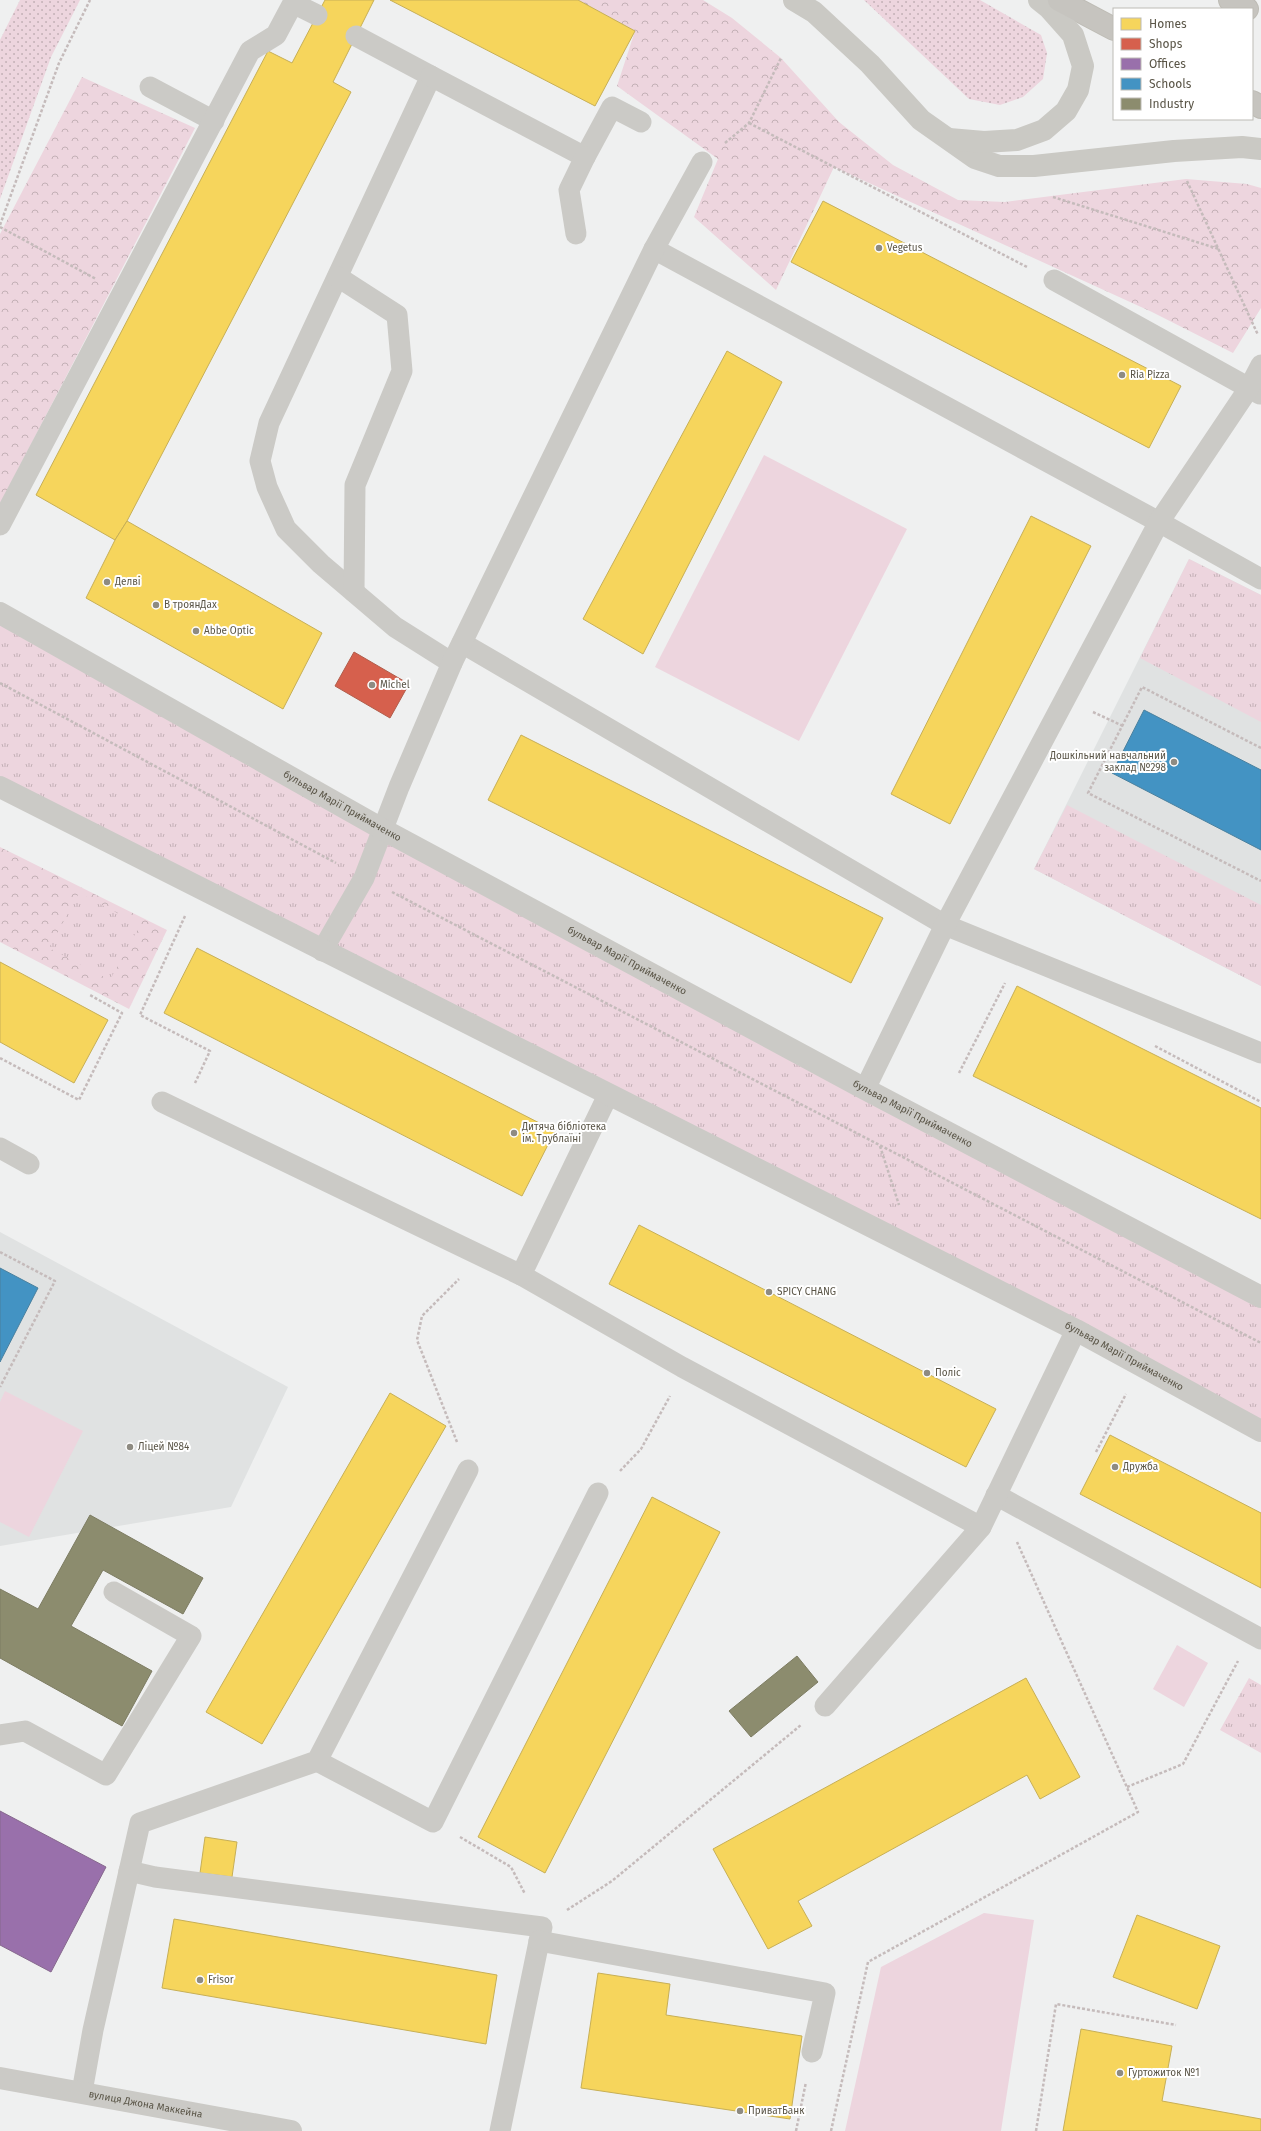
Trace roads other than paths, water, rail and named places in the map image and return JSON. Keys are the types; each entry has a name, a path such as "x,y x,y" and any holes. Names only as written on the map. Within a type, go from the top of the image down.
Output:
{"highway":[{"path":"1059,0 1113,28"},
{"path":"1230,0 1245,8"}],"main road":[{"path":"794,0 814,12 870,64 921,120 975,158 999,166 1034,166 1174,151 1242,147 1261,149"},
{"path":"947,139 984,142 1017,140 1044,130 1066,111 1078,90 1083,66 1073,35 1049,8 1039,0"}],"street":[{"name":"бульвар Марії Приймаченко","path":"0,613 384,830 865,1089 1261,1297"},
{"name":"бульвар Марії Приймаченко","path":"0,788 1076,1330 1261,1431"},
{"name":"вулиця Джона Маккейна","path":"0,2078 82,2092 228,2125 291,2131"}],"lane":[{"path":"0,525 250,51 276,35 293,3 316,15"},
{"path":"356,36 585,157"},
{"path":"431,76 269,423 260,461 267,487 286,529 321,564 395,627 452,663"},
{"path":"150,87 214,121"},
{"path":"576,234 569,190 612,107 641,122"},
{"path":"322,951 364,878 384,830 399,787 452,663 654,249 702,162"},
{"path":"654,249 1159,522 1261,579"},
{"path":"338,278 397,315 402,371 355,485 354,592"},
{"path":"1054,280 1255,391"},
{"path":"865,1089 945,925 1159,522 1255,391 1261,365"},
{"path":"462,644 945,925 1261,1053"},
{"path":"521,1275 608,1095"},
{"path":"162,1102 521,1275 682,1367 981,1527"},
{"path":"0,1148 29,1164"},
{"path":"825,1706 981,1527 1076,1330"},
{"path":"82,2092 93,2030 140,1823 317,1761 468,1470"},
{"path":"317,1761 433,1822 598,1493"},
{"path":"996,1495 1261,1639"},
{"path":"0,1735 25,1731 106,1775 191,1636 114,1592"},
{"path":"129,1872 540,1934 825,1993 812,2052"},
{"path":"500,2131 540,1934"}],"place":[{"name":"Vegetus","path":"879,248"},
{"name":"Ria Pizza","path":"1122,375"},
{"name":"Делві","path":"107,582"},
{"name":"В троянДах","path":"156,605"},
{"name":"Abbe Optic","path":"196,631"},
{"name":"Michel","path":"372,685"},
{"name":"Дошкільний навчальний заклад №298","path":"1174,762"},
{"name":"Дитяча бібліотека ім. Трублаїні","path":"514,1133"},
{"name":"SPICY CHANG","path":"769,1292"},
{"name":"Поліс","path":"927,1373"},
{"name":"Ліцей №84","path":"130,1447"},
{"name":"Дружба","path":"1115,1467"},
{"name":"Frisor","path":"200,1980"},
{"name":"Гуртожиток №1","path":"1120,2073"},
{"name":"ПриватБанк","path":"740,2111"}]}
